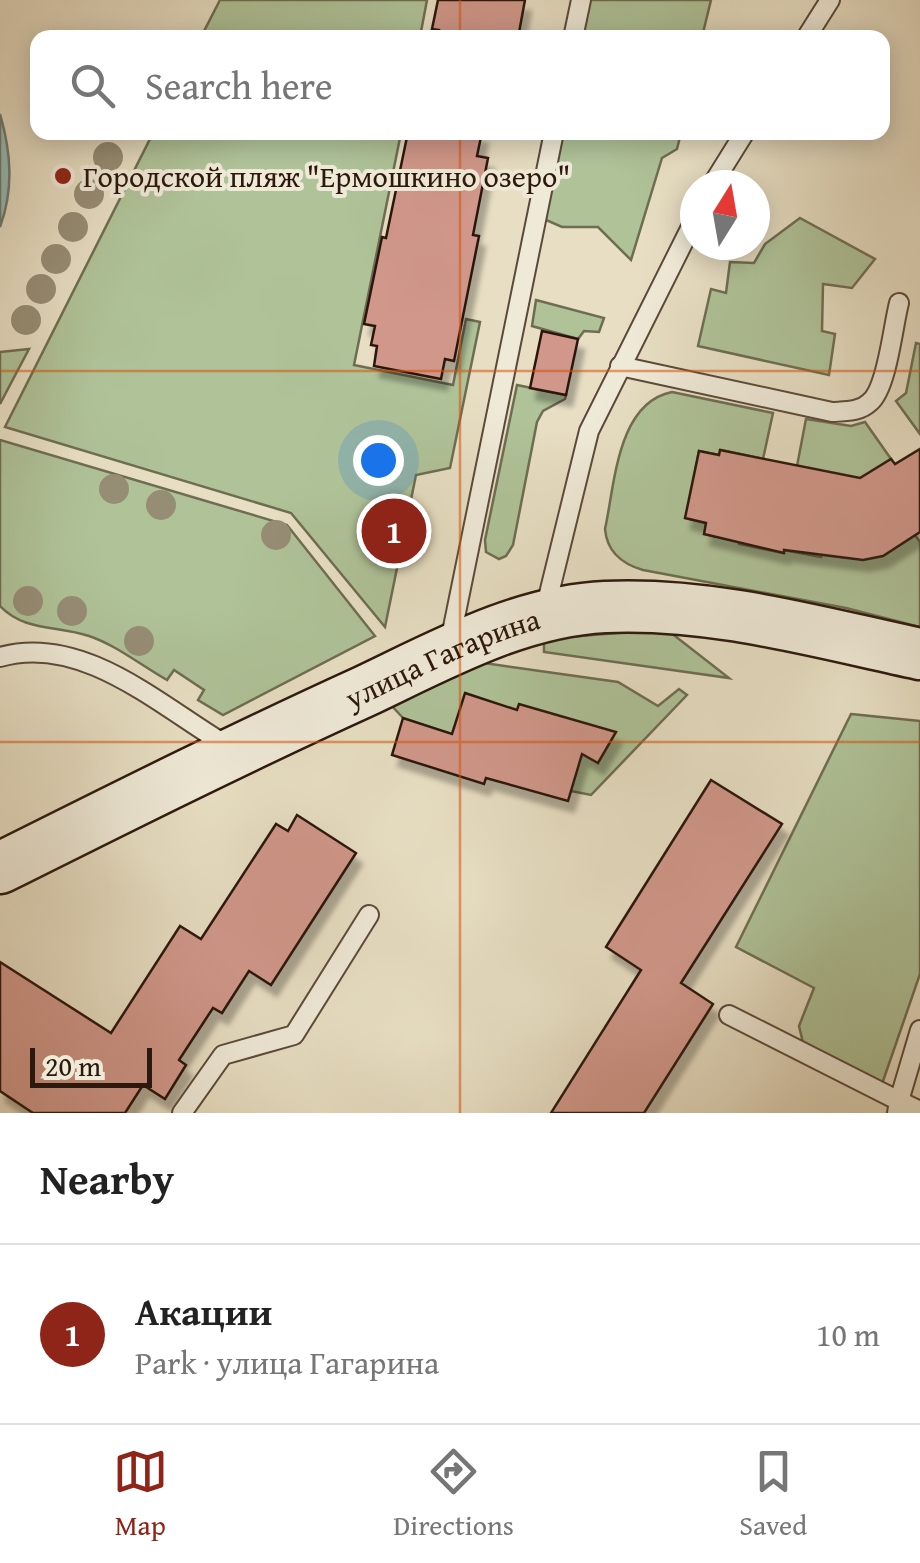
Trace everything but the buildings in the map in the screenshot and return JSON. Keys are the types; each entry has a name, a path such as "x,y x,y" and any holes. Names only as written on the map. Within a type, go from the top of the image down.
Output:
{"street":[{"name":"улица Гагарина","path":"0,868 236,750 448,652 544,616 604,607 680,609 755,619 920,654"}],"lane":[{"path":"575,30 581,0"},
{"path":"811,30 830,0"},
{"path":"448,652 552,140"},
{"path":"721,170 739,140"},
{"path":"544,616 590,431 680,248"},
{"path":"620,366 832,412 854,411 872,402 880,386 898,302"},
{"path":"0,658 40,650 92,662 236,750"},
{"path":"182,1113 222,1054 294,1035 369,915"},
{"path":"728,1015 898,1107 920,1110"},
{"path":"898,1107 920,1030"}],"green space":[{"path":"220,0 427,0 421,30 205,30"},
{"path":"581,0 711,0 704,30 575,30"},
{"path":"149,140 400,140 354,365 453,385 466,319 480,322 450,468 416,475 385,627 291,513 5,427"},
{"path":"553,140 679,140 677,149 662,158 631,260 598,227 562,227 537,216"},
{"path":"800,218 875,259 852,288 823,284 822,331 835,334 829,375 698,346 711,289 726,293 730,262 770,260 770,240"},
{"path":"536,300 604,318 599,332 584,331 578,339 532,326"},
{"path":"916,343 920,344 920,434 896,401 906,393"},
{"path":"29,349 0,404 0,352"},
{"path":"517,385 566,395 543,411 537,422 513,545 499,559 486,552 485,540"},
{"path":"672,392 773,413 763,459 721,450 719,455 699,451 686,518 706,523 705,534 739,544 821,557 823,553 872,557 915,535 920,542 920,627 846,608 643,570 617,556 605,529 622,448 640,412 654,399"},
{"path":"806,419 851,426 865,422 891,459 858,483 797,466"},
{"path":"0,440 287,525 375,636 223,715 198,700 204,690 174,670 167,680 99,640 20,620 0,606"},
{"path":"666,629 729,678 544,652 544,639"},
{"path":"484,663 618,682 658,706 679,689 687,695 591,795 571,791 447,733 403,718 391,705"},
{"path":"851,714 920,721 920,974 882,1084 805,1051 799,1026 814,988 736,947"}],"water":[{"path":"0,114 9,170 0,227"}],"place":[{"name":"Городской пляж \"Ермошкино озеро\"","path":"63,176"},
{"name":"Акации","path":"394,531"}]}
